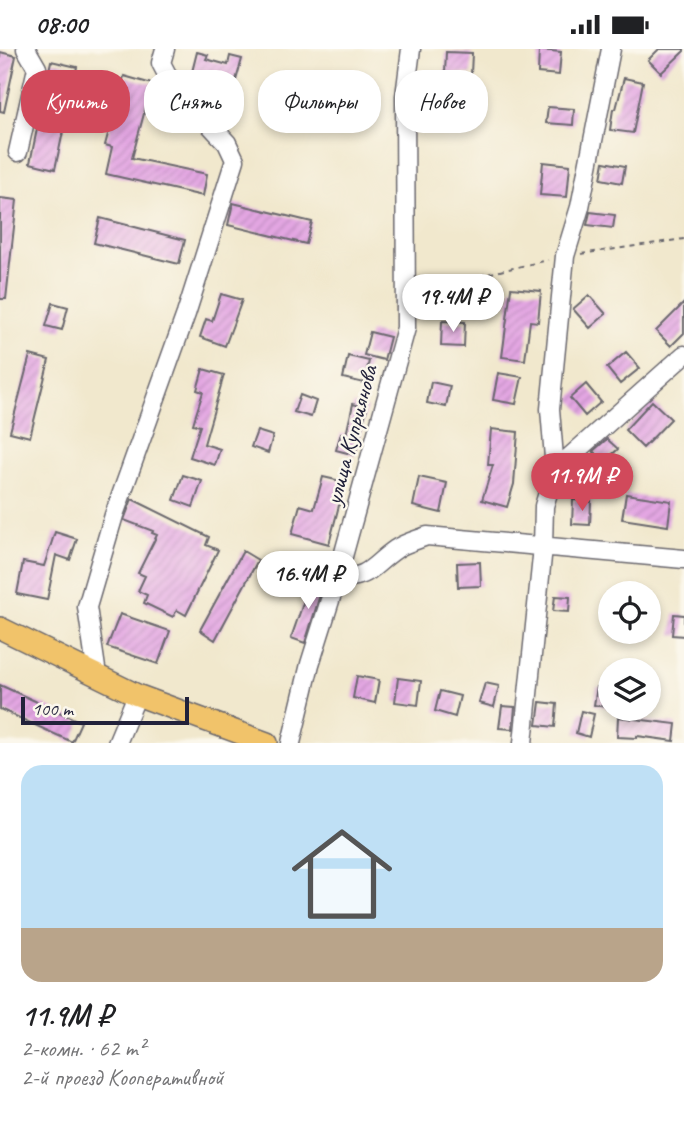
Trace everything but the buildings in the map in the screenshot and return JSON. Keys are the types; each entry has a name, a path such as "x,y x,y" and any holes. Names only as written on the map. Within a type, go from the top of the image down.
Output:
{"main road":[{"path":"0,628 137,695 267,743"}],"street":[{"path":"18,152 37,68 26,49"},
{"path":"97,675 86,607 114,515 186,314 235,160 227,143 172,84 161,63 165,49"},
{"name":"улица Куприянова","path":"291,743 310,664 337,578 405,328 405,96 411,49"},
{"path":"523,743 543,547 544,506 555,470 550,409 565,256 580,207 611,56 625,49"},
{"path":"555,470 684,355"},
{"path":"337,578 358,578 376,568 397,548 427,537 684,559"},
{"path":"117,743 137,695"}]}
